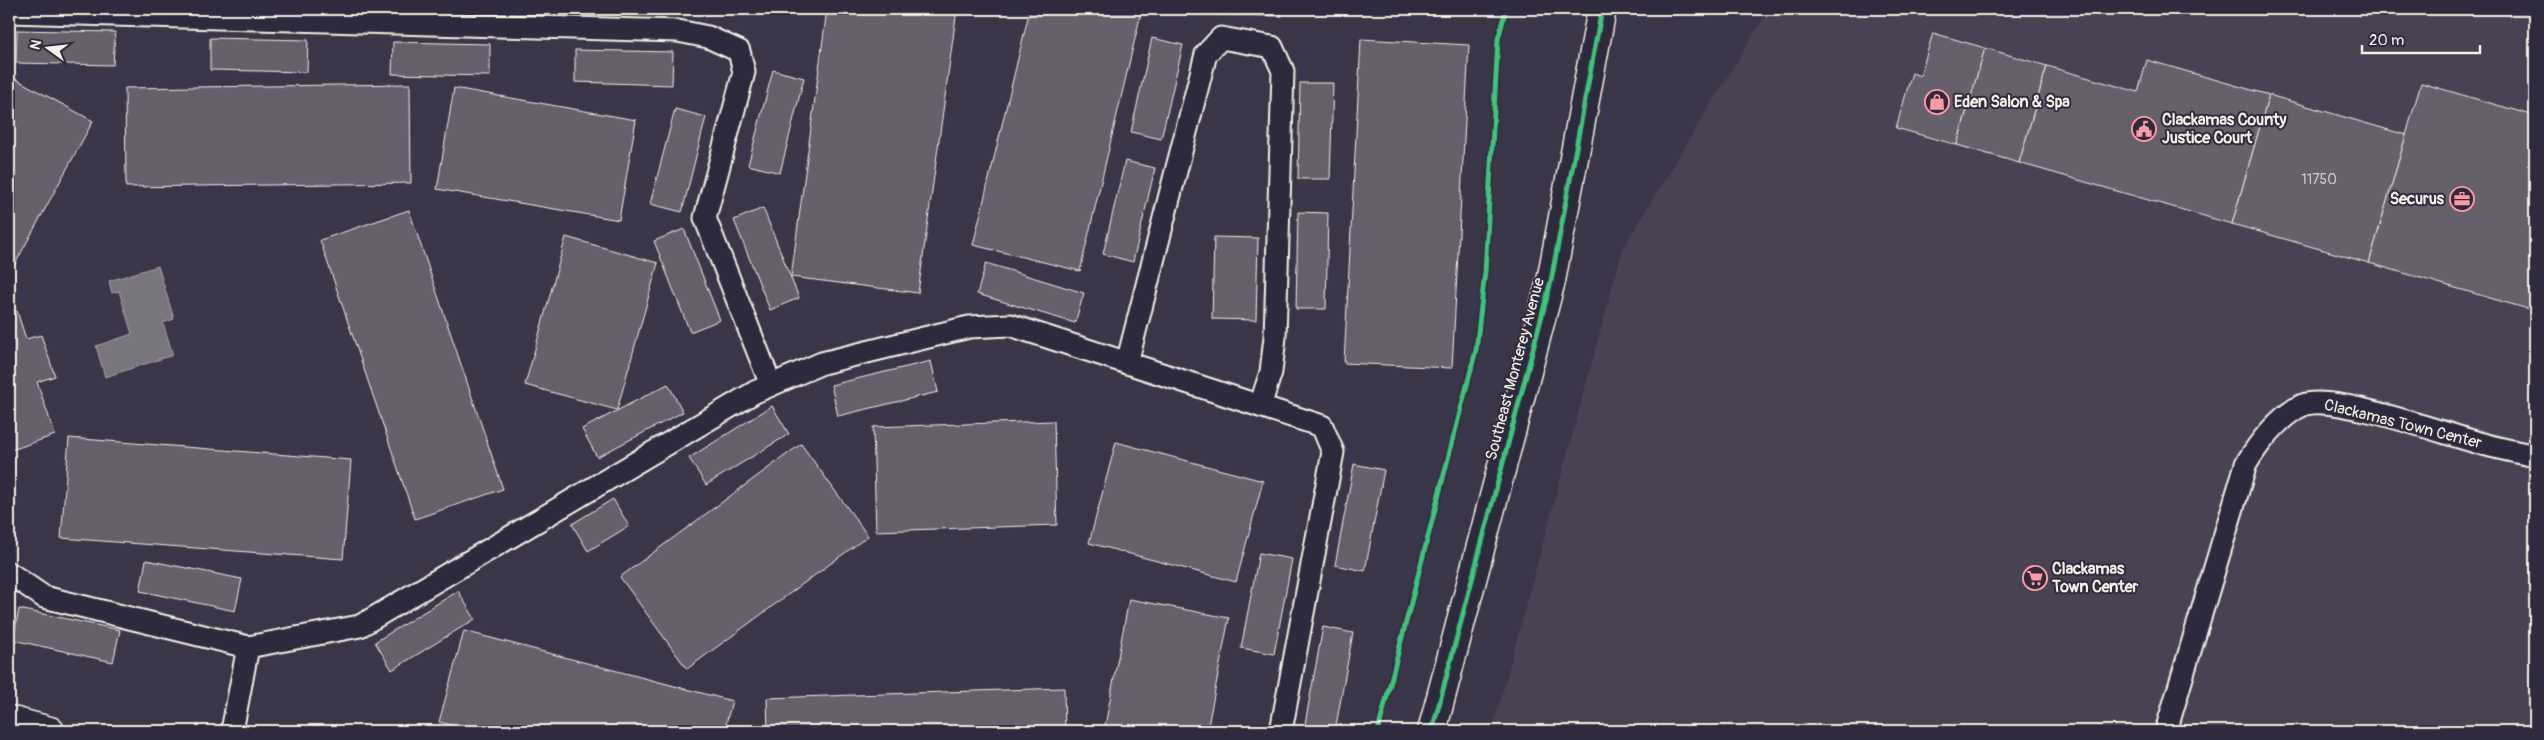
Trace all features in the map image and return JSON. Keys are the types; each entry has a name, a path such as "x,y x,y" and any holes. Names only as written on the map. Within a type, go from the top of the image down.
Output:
{"main road":[{"name":"Southeast Monterey Avenue","path":"1432,731 1551,281 1602,9"},
{"path":"9,720 50,731"}],"lane":[{"path":"9,12 678,31 708,38 739,51 744,72 705,218 771,385"},
{"path":"1127,363 1206,54 1221,38 1272,47 1283,71 1276,327 1271,372 1260,406"},
{"path":"9,573 44,597 248,647 360,626 755,392 822,363 969,327 1010,325 1322,426 1333,452 1281,731"},
{"name":"Clackamas Town Center","path":"2166,731 2246,464 2261,440 2295,411 2302,406 2320,402 2372,412 2483,444 2535,456"},
{"path":"232,731 248,647"}],"shaded area":[{"name":"Clackamas Town Center","path":"1769,9 2535,9 2535,731 1492,731 1623,248"},
{"path":"158,266 174,319 163,323 173,355 105,377 96,346 132,334 119,291 112,293 109,281"}],"building":[{"path":"649,9 738,9 738,11"},
{"path":"827,9 957,9 918,293 791,277"},
{"path":"1030,9 1142,9 1080,271 973,245"},
{"path":"1188,9 1282,9 1282,16 1188,15"},
{"path":"17,30 115,32 113,65 16,63"},
{"name":"Eden Salon & Spa","path":"1933,33 1985,48 1957,145 1896,128 1912,73 1920,76"},
{"path":"210,38 308,40 307,72 210,70"},
{"path":"1152,38 1183,45 1161,139 1131,132"},
{"path":"1361,39 1469,45 1452,368 1344,363"},
{"path":"393,42 490,44 490,76 392,74"},
{"path":"1985,48 2047,66 2019,163 1957,145"},
{"path":"575,50 673,52 672,85 575,82"},
{"name":"Clackamas County Justice Court","path":"2147,60 2269,95 2232,224 2019,163 2047,66 2138,92"},
{"path":"773,70 804,78 780,173 748,165"},
{"path":"12,77 93,121 9,275 9,83"},
{"path":"1300,83 1333,83 1330,179 1298,179"},
{"name":"Securus","path":"2421,83 2535,116 2535,311 2369,263"},
{"path":"410,84 411,183 126,187 125,88"},
{"path":"454,88 636,120 619,220 437,189"},
{"path":"2269,95 2406,135 2369,263 2232,224"},
{"path":"675,109 706,117 682,212 650,204"},
{"path":"1125,161 1155,168 1133,262 1103,254"},
{"path":"763,208 799,298 770,310 734,220"},
{"path":"409,210 503,489 415,519 320,240"},
{"path":"1298,212 1328,213 1326,309 1296,309"},
{"path":"684,229 720,320 690,332 654,241"},
{"path":"566,237 658,263 617,410 525,385"},
{"path":"1214,237 1258,238 1256,320 1212,319"},
{"path":"986,263 1084,293 1075,323 977,294"},
{"path":"17,311 26,339 41,335 55,376 37,382 55,435 9,451 9,313"},
{"path":"931,361 938,392 838,416 831,385"},
{"path":"668,384 683,412 597,457 582,429"},
{"path":"772,406 789,434 706,485 689,458"},
{"path":"1054,421 1057,525 876,531 873,427"},
{"path":"69,438 351,460 343,559 61,538"},
{"path":"1116,442 1263,481 1236,582 1089,543"},
{"path":"801,444 868,536 687,669 620,577"},
{"path":"1354,464 1384,470 1365,571 1335,565"},
{"path":"613,499 629,526 588,551 572,524"},
{"path":"1259,553 1292,559 1274,654 1241,648"},
{"path":"146,560 242,579 235,611 140,591"},
{"path":"458,591 475,619 392,670 375,642"},
{"path":"1129,599 1229,618 1207,731 1104,731"},
{"path":"19,609 120,630 113,662 13,640"},
{"path":"1323,627 1353,633 1335,731 1304,729"},
{"path":"464,631 732,701 724,731 475,731 439,722"},
{"path":"1064,688 1065,731 768,731 767,698"}],"cycle path":[{"path":"1378,731 1476,350 1485,272 1498,39 1506,9"},
{"path":"1577,9 1687,12 1704,9"},
{"path":"1432,731 1551,281 1602,9"}],"place":[{"name":"Eden Salon & Spa","path":"1937,102"},
{"name":"Clackamas County Justice Court","path":"2144,129"},
{"name":"Securus","path":"2462,199"},
{"name":"Clackamas Town Center","path":"2035,578"}]}
